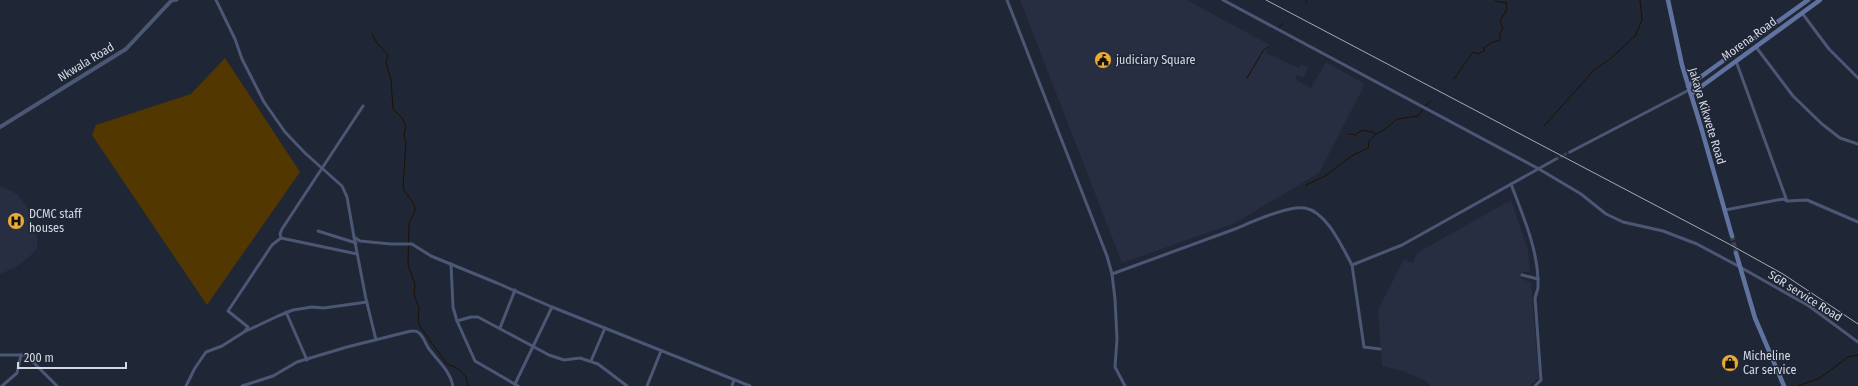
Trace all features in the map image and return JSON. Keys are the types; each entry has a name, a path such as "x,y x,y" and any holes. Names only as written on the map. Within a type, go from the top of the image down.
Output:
{"main road":[{"name":"Jakaya Kikwete Road","path":"1668,0 1676,44 1732,236"},
{"name":"Morena Road","path":"1690,90 1808,0"},
{"name":"Morena Road","path":"1690,90 1736,61 1820,0"},
{"path":"1736,253 1755,318 1784,386"}],"street":[{"path":"172,1 177,0"},
{"path":"216,0 264,102 292,141 339,183 345,191 376,340"},
{"path":"1008,0 1107,256 1112,274 1117,339 1115,367 1125,386"},
{"name":"SGR service Road","path":"1223,0 1540,169 1581,194 1606,214 1623,222 1663,231 1697,244 1740,267 1809,306 1858,342"},
{"name":"Nkwala Road","path":"0,127 126,49 172,1"},
{"path":"1802,13 1823,42 1858,78"},
{"path":"1756,47 1793,96 1822,124 1840,138 1858,144"},
{"path":"1736,61 1787,201"},
{"path":"1570,152 1690,90"},
{"path":"281,238 280,234 282,229 363,106"},
{"path":"1352,265 1402,246 1556,159"},
{"path":"1510,184 1534,249 1538,279 1538,288 1534,298 1541,380 1535,386"},
{"path":"1725,210 1783,199 1787,201 1807,200 1858,222"},
{"path":"1112,274 1269,216 1290,209 1305,208 1317,213 1328,223 1352,265 1364,347 1380,349"},
{"path":"318,231 356,243"},
{"path":"354,237 360,240 391,244 412,244 425,254 515,290 552,307 750,386"},
{"path":"245,331 248,327 228,312 272,245 281,238 358,254"},
{"path":"451,264 451,291 457,322 475,361 516,385 552,307"},
{"path":"1522,275 1538,279"},
{"path":"500,328 515,290"},
{"path":"186,386 195,368 206,352 222,346 245,331 286,312 312,307 334,307 367,302"},
{"path":"286,312 307,360"},
{"path":"457,322 471,317 478,317 556,358 564,360 580,358 598,364 627,386"},
{"path":"591,361 606,328"},
{"path":"242,386 273,376 289,366 307,360 407,332 419,332 428,348 447,370 453,386"},
{"path":"647,386 661,351"},
{"path":"0,355 21,355 29,358 57,386"},
{"path":"1,386 17,373 21,355"},
{"path":"732,386 734,380"}],"shaded area":[{"path":"1020,0 1187,0 1270,45 1266,53 1299,68 1301,64 1308,68 1303,78 1297,75 1295,79 1311,88 1326,62 1365,84 1319,173 1235,223 1122,263"},
{"path":"225,58 300,172 207,305 92,135 96,125 191,94"},
{"name":"DCMC staff houses","path":"0,186 17,194 27,207 37,236 37,248 30,256 14,268 0,274"},
{"path":"1511,200 1528,250 1530,272 1523,272 1521,278 1531,283 1539,378 1530,386 1431,386 1424,380 1403,371 1382,366 1378,310 1403,261 1407,258 1407,261 1413,263 1417,253"}],"waterway":[{"path":"1454,79 1473,52 1478,54 1484,51 1484,48 1491,43 1500,40 1500,33 1503,28 1500,21 1507,9 1506,2 1498,2 1495,0"},
{"path":"1544,126 1594,70 1610,59 1635,36 1642,20 1640,0"},
{"path":"1279,28 1283,23"},
{"path":"372,34 377,43 388,55 386,62 391,80 393,109 402,118 406,126 404,135 406,143 403,187 415,207 409,224 408,265 415,284 414,295 419,308 418,321 421,328 447,364 457,368 466,377 468,386"},
{"path":"1247,78 1263,51 1269,46"},
{"path":"1425,106 1431,101"},
{"path":"1306,185 1325,176 1353,155 1368,148 1369,141 1397,119 1418,116 1423,109"},
{"path":"1349,134 1355,135 1362,130 1375,133"},
{"path":"1798,386 1820,378 1848,357 1858,355"}],"tunnel":[{"path":"1556,159 1570,152"},
{"path":"1732,236 1736,253"}],"railway":[{"path":"1266,0 1729,244 1783,274 1858,324"}],"place":[{"name":"judiciary Square","path":"1103,60"},
{"name":"DCMC staff houses","path":"16,221"},
{"name":"Micheline Car service","path":"1730,363"}]}
